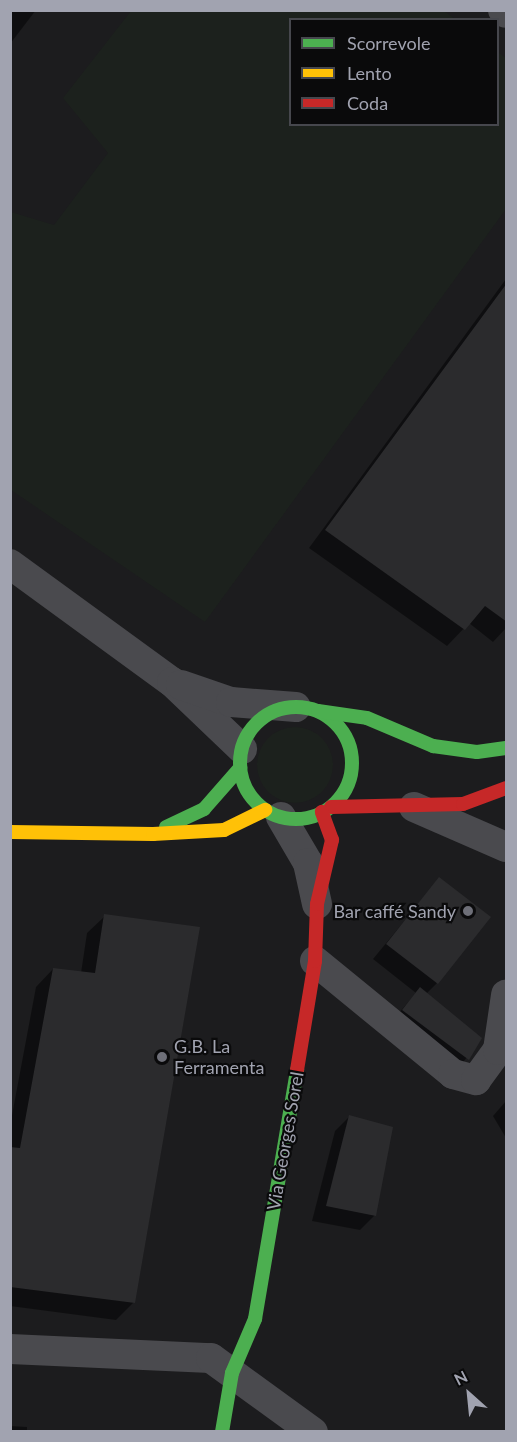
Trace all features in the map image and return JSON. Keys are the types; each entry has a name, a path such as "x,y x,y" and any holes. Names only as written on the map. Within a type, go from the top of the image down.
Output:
{"street":[{"path":"10,564 172,682 241,758 248,791 273,813"},
{"path":"172,682 231,702 307,709 366,718 433,746 468,768"},
{"path":"10,832 153,834 224,830 273,813 309,817 327,809 344,792 352,755 346,737 334,722 307,709 278,710 261,718 249,732 241,758 204,809 153,834"},
{"path":"433,746 477,752 507,748"},
{"path":"327,809 463,804 499,791"},
{"path":"414,807 507,847"},
{"name":"Via Georges Sorel","path":"222,1431 232,1373 255,1319 315,961 317,904 332,840 327,809"},
{"name":"Via Georges Sorel","path":"273,813 308,862 317,904"},
{"path":"315,961 453,1074 476,1080 498,1050 507,995"},
{"path":"10,1349 211,1358 313,1431"}],"shaded area":[{"path":"443,10 454,18 289,18 289,126 499,126 499,53 506,58 506,209 205,622 11,490 11,212 54,225 108,153 63,98 131,11"},
{"path":"11,11 506,11 506,1431 11,1431"},
{"path":"295,727 309,730 322,738 330,751 333,765 330,779 322,792 309,800 295,803 281,800 268,792 260,779 257,765 260,751 268,738 281,730"}],"building":[{"path":"507,283 507,622 485,606 465,630 325,530"},
{"path":"439,877 491,917 438,984 386,944"},
{"path":"104,914 200,927 135,1303 10,1287 10,1147 20,1148 53,968 95,973"},
{"path":"420,987 482,1038 469,1060 402,1010"},
{"path":"349,1115 393,1127 376,1216 326,1206"}],"traffic: fast":[{"path":"296,707 317,712 335,724 347,742 352,763 347,784 335,802 317,814 296,819 275,814 257,802 245,784 240,763 245,742 257,724 275,712 296,707"},
{"path":"318,711 367,718 433,746 477,752 506,748"},
{"path":"166,827 204,809 240,768"},
{"path":"222,1432 232,1373 255,1319 297,1070"}],"traffic: slow":[{"path":"10,832 153,834 224,830 265,810"}],"traffic: jam":[{"path":"331,807 463,804 506,788"},
{"path":"297,1070 315,961 317,904 332,840 322,812"}],"place":[{"name":"Bar caffé Sandy","path":"468,911"},
{"name":"G.B. La Ferramenta","path":"162,1057"}]}
